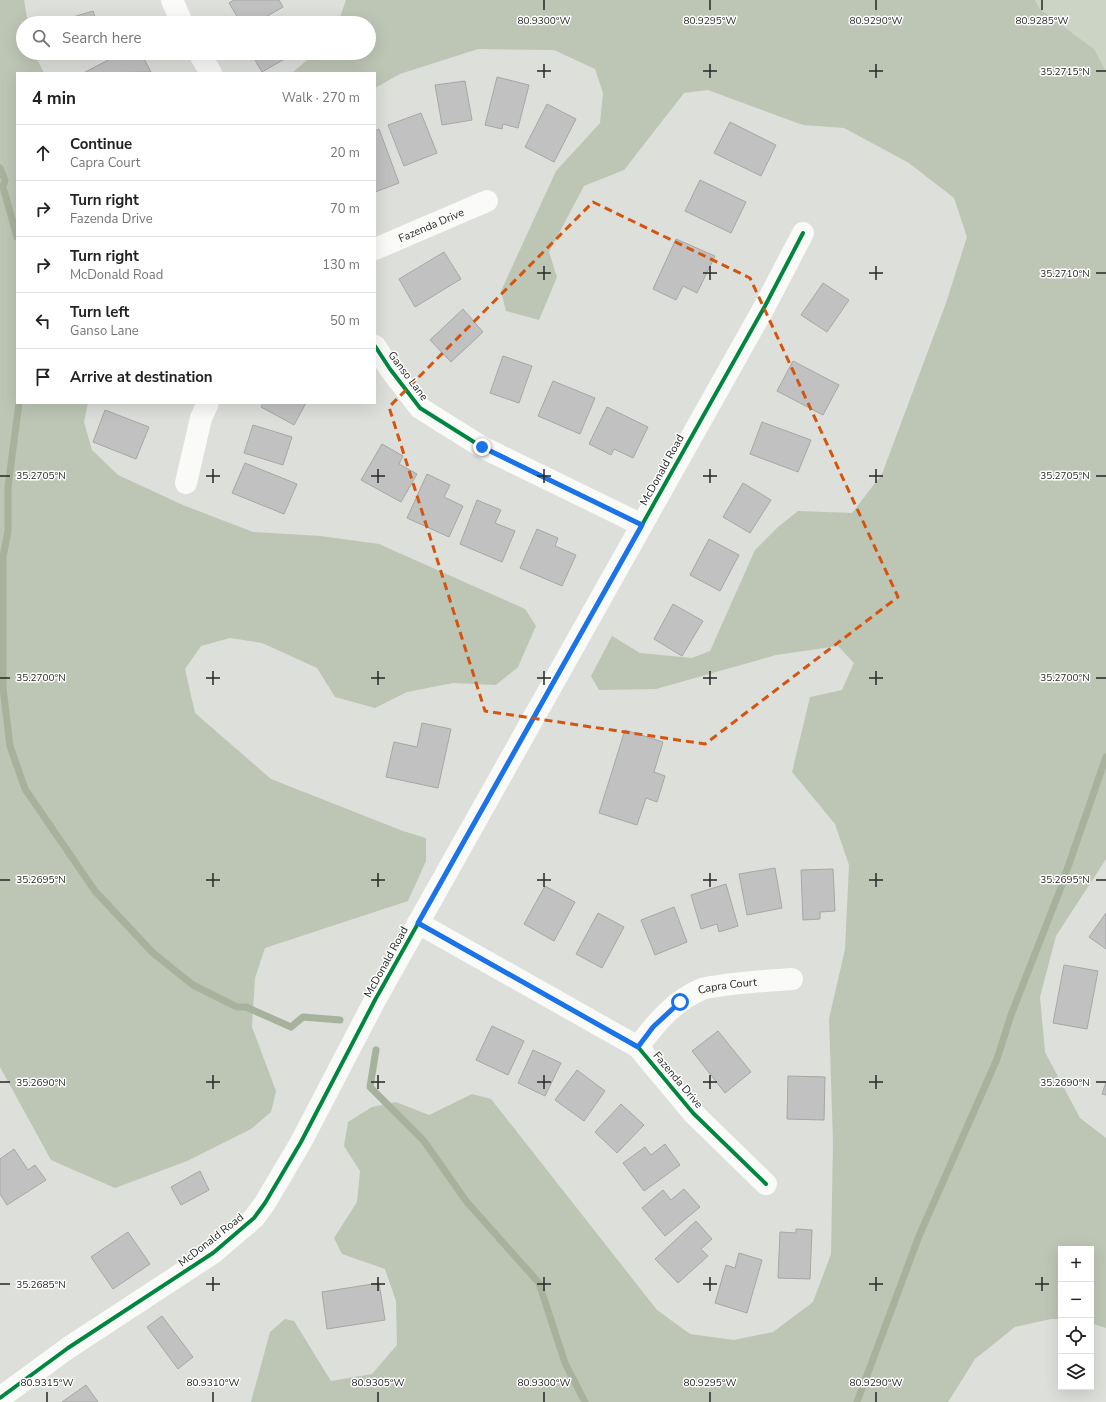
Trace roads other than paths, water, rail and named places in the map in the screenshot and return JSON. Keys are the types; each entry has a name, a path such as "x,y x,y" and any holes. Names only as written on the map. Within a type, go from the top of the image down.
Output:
{"street":[{"path":"172,0 179,16"},
{"path":"203,60 210,72"},
{"name":"Fazenda Drive","path":"376,249 487,201"},
{"name":"McDonald Road","path":"0,1398 68,1348 213,1253 254,1218 265,1203 301,1142 375,1000 765,306 803,233"},
{"name":"Ganso Lane","path":"376,348 390,369 420,408 482,447 642,525"},
{"path":"186,483 201,418 208,404"},
{"name":"Fazenda Drive","path":"418,923 638,1047 693,1113 766,1184"},
{"name":"Capra Court","path":"638,1047 653,1027 669,1010 701,989 742,982 792,979"}],"waterway":[{"path":"0,168 5,180 3,187 16,233"},
{"path":"19,404 8,487 8,531 3,557 3,688 10,746 25,789 95,891 153,953 193,985 237,1007 246,1007 291,1027 303,1017 340,1020"},
{"path":"857,1402 919,1236 997,1059 1011,1015 1060,890 1106,757"},
{"path":"376,1050 370,1087 424,1141 466,1201 539,1283 565,1363 585,1402"}]}
